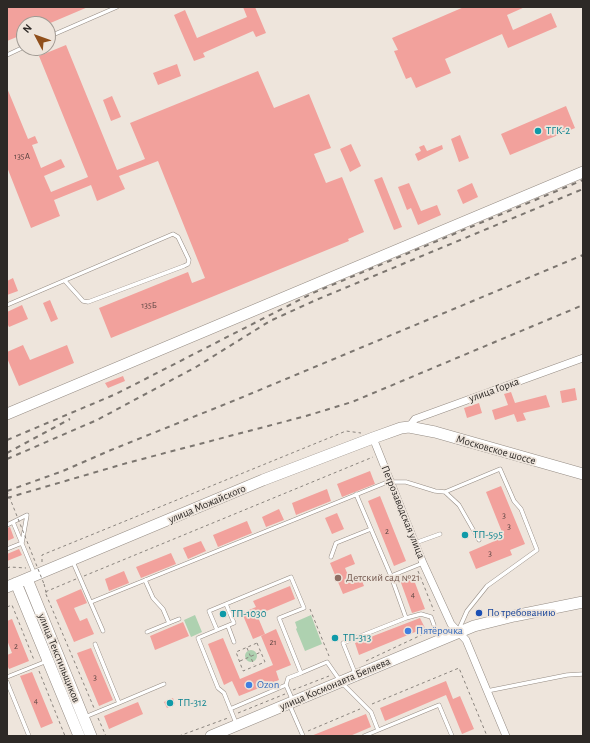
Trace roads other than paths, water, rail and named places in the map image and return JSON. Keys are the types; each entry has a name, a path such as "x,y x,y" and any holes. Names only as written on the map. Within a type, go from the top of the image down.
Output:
{"street":[{"path":"7,414 583,172"},
{"name":"улица Горка","path":"409,428 416,420 583,358"},
{"name":"улица Можайского","path":"26,576 73,560 368,435 401,428 409,428"},
{"name":"Московское шоссе","path":"409,428 435,432 583,474"},
{"name":"Петрозаводская улица","path":"368,435 390,482 415,543 420,564 451,624 466,640 506,736"},
{"name":"улица Текстильщиков","path":"26,576 48,660 79,736"},
{"name":"улица Текстильщиков","path":"26,576 91,736"},
{"path":"458,632 474,626 514,616 583,602"},
{"name":"улица Космонавта Беляева","path":"211,736 235,720 291,699 338,678 356,676 458,632"}],"lane":[{"path":"56,34 117,7"},
{"path":"7,305 174,234 178,237 189,260 188,264 184,266 88,302 83,301 66,281"},
{"path":"91,602 356,494 390,482 406,482 435,491 445,492 500,469 514,501 521,510 537,550 488,586 467,611 458,632"},
{"path":"445,492 459,505 479,540"},
{"path":"356,494 391,576 406,618"},
{"path":"7,525 27,515 22,543"},
{"path":"13,522 22,543 26,576"},
{"path":"331,556 336,543 371,529"},
{"path":"415,543 440,534"},
{"path":"7,549 22,543"},
{"path":"73,560 103,630"},
{"path":"391,576 420,564"},
{"path":"217,630 209,611 291,577 304,608 279,618 301,673"},
{"path":"145,580 153,598 163,609 169,623"},
{"path":"226,604 234,623 198,638 218,688 224,693 235,720"},
{"path":"356,676 343,643 406,618 421,614 431,617 435,627"},
{"path":"147,632 179,618"},
{"path":"228,626 234,642"},
{"path":"95,644 119,702"},
{"path":"7,677 48,660"},
{"path":"302,735 286,685 288,678 327,662 338,678 371,712 378,730"},
{"path":"487,691 567,675 583,674"},
{"path":"7,682 29,736"},
{"path":"73,722 164,684"},
{"path":"230,709 286,685"},
{"path":"366,736 439,704 452,736"}],"railway":[{"path":"7,440 116,394 313,293 583,180"},
{"path":"7,459 97,420 196,367 270,321 316,300 583,189"},
{"path":"7,491 63,471 583,255"},
{"path":"7,498 127,463 306,416 352,402 583,305"},
{"path":"7,453 70,419"}],"place":[{"name":"ТГК-2","path":"538,131"},
{"name":"ТП-595","path":"465,535"},
{"name":"Детский сад №21","path":"338,578"},
{"name":"По требованию","path":"479,613"},
{"name":"ТП-1030","path":"223,614"},
{"name":"Пятёрочка","path":"408,631"},
{"name":"ТП-313","path":"335,638"},
{"name":"Ozon","path":"249,685"},
{"name":"ТП-312","path":"170,703"}]}
